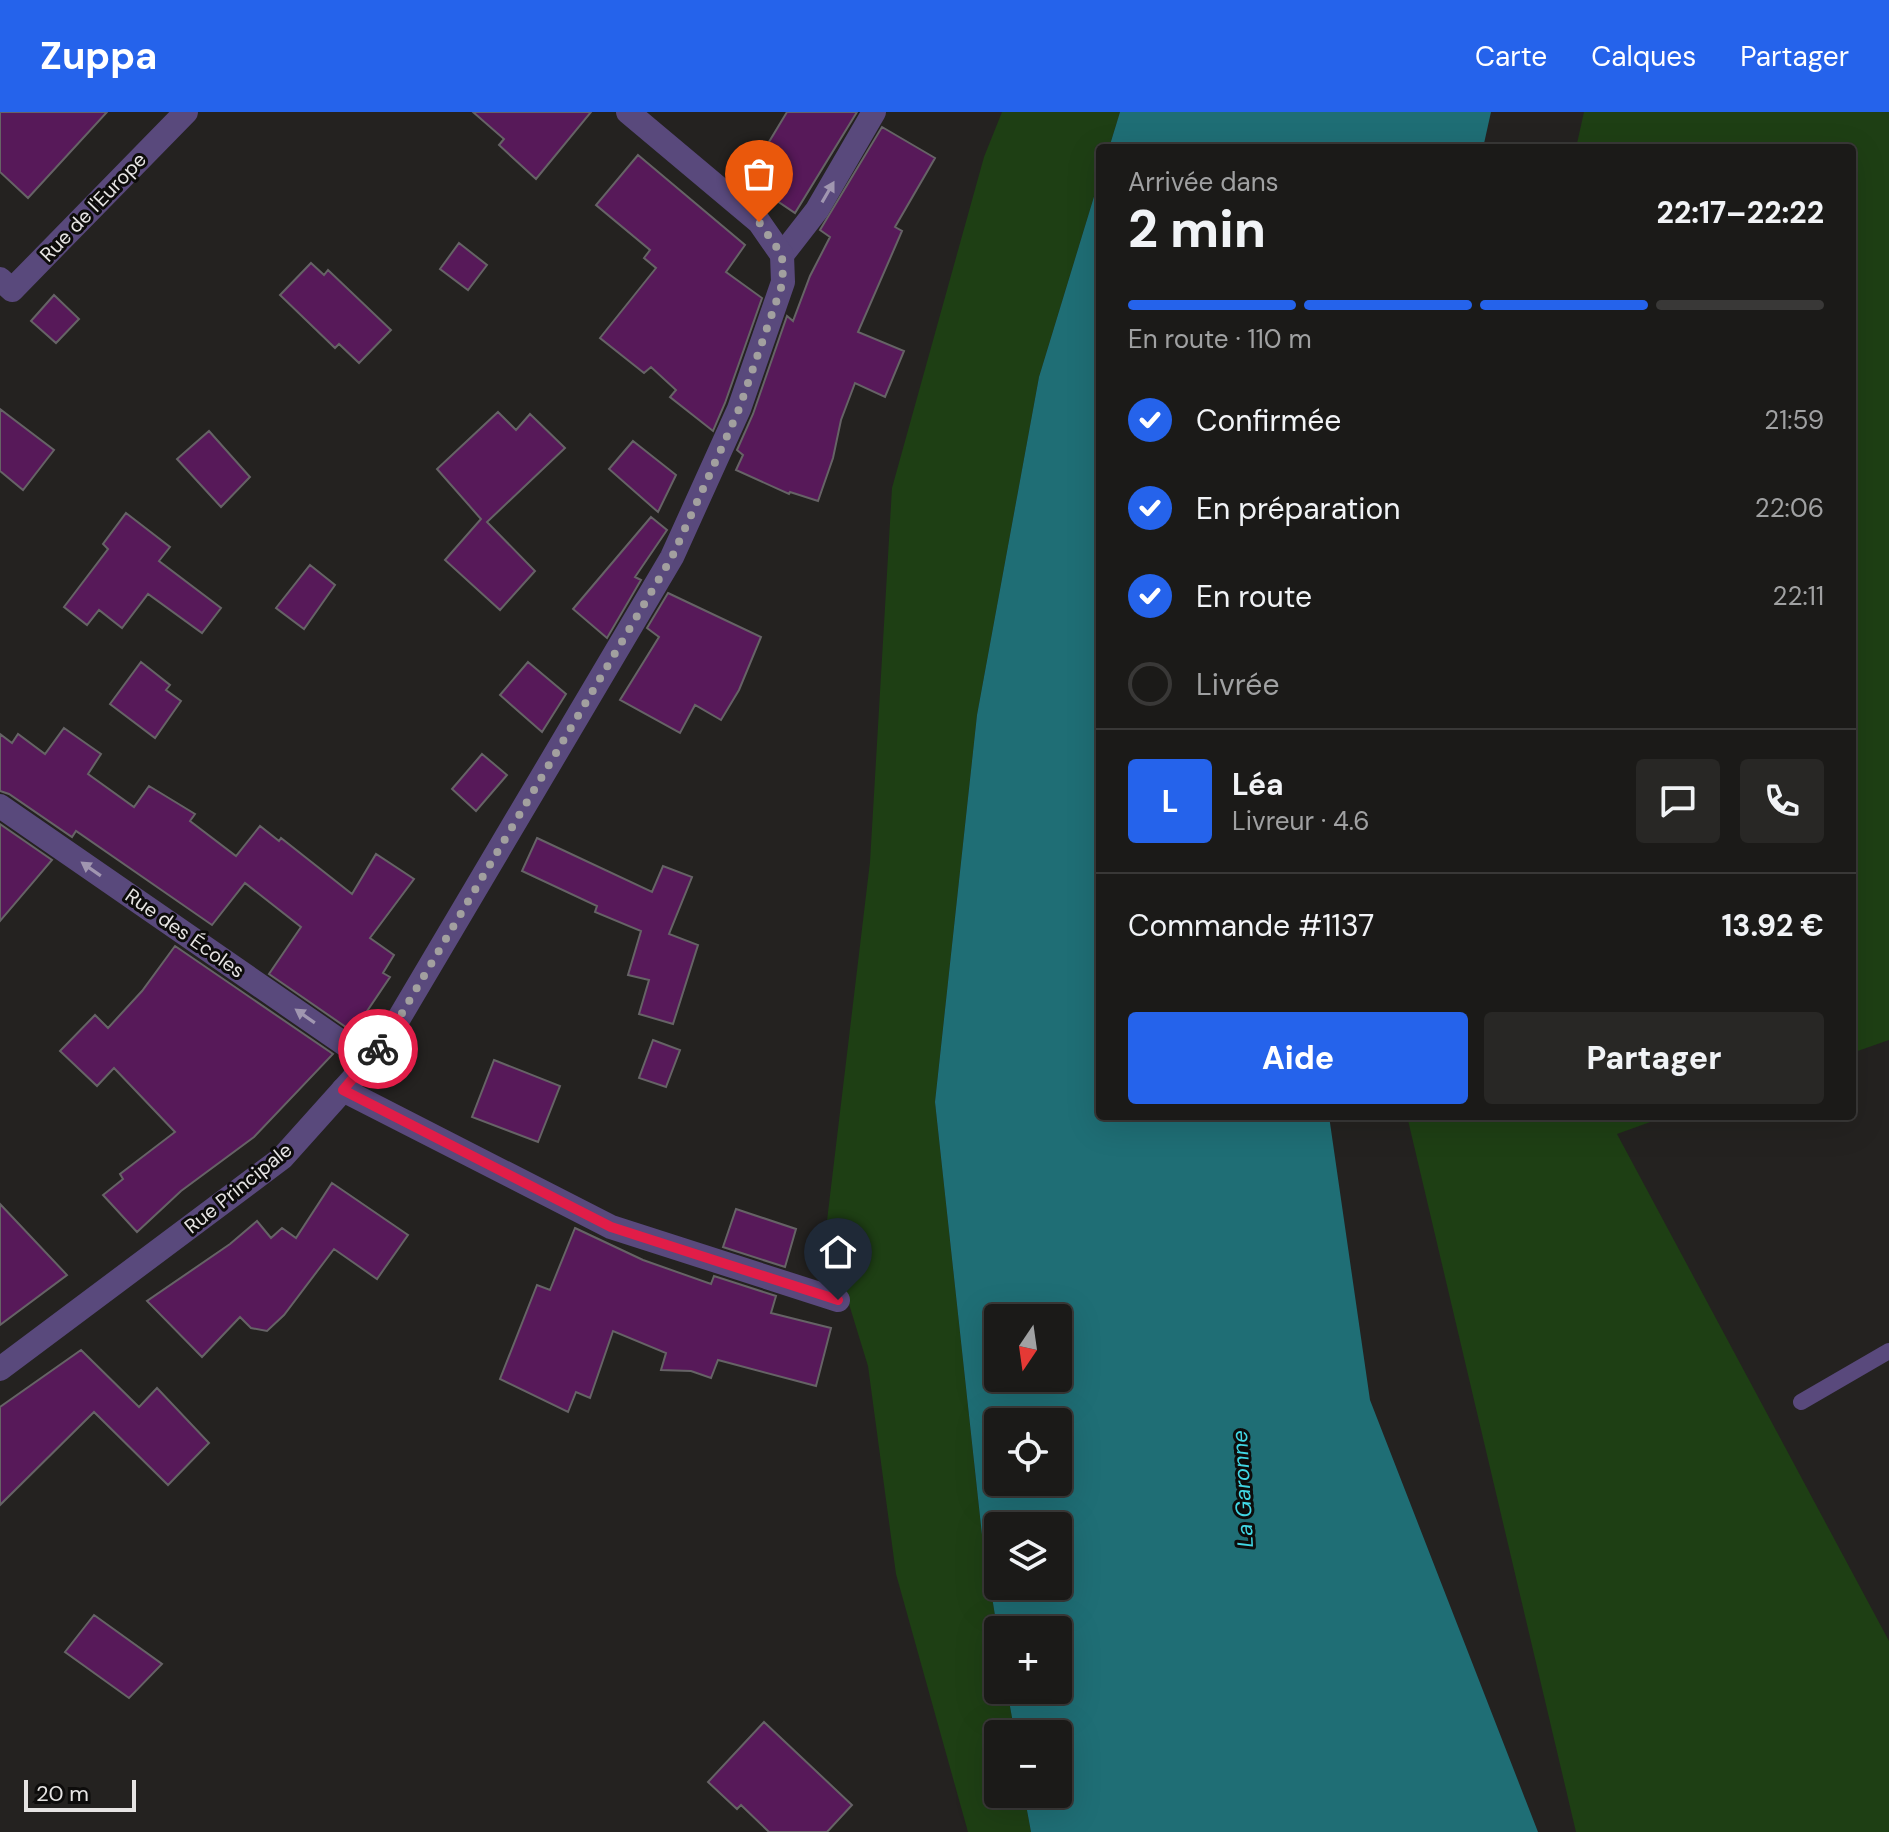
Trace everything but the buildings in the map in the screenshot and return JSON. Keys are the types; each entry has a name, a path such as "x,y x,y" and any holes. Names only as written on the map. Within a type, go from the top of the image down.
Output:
{"street":[{"name":"Rue de l'Europe","path":"0,279 12,290 186,112"},
{"path":"628,112 759,222 782,255 817,210 874,112"},
{"name":"Rue Principale","path":"0,1369 282,1158 369,1061 392,1030 672,557 739,409 783,282 782,255"},
{"name":"Rue des Écoles","path":"0,806 369,1061"},
{"path":"343,1090 611,1227 838,1300"}],"lane":[{"path":"1801,1402 1889,1351"}],"green space":[{"path":"1002,112 1120,112 1110,144 1096,144 1096,190 1039,377 977,715 935,1102 984,1547 984,1600 993,1600 995,1616 984,1616 984,1704 1010,1704 1012,1720 984,1720 984,1808 1027,1808 1031,1832 968,1832 896,1574 868,1366 826,1229 870,862 892,488 984,157"},
{"path":"1584,112 1889,112 1889,1040 1856,1052 1856,144 1577,144"},
{"path":"1408,1120 1656,1120 1617,1134 1889,1641 1889,1832 1576,1832"}],"water":[{"path":"1120,112 1491,112 1484,144 1110,144"},
{"name":"La Garonne","path":"1096,190 1096,1120 1330,1120 1370,1400 1538,1832 1031,1832 1027,1808 1072,1808 1072,1720 1012,1720 1010,1704 1072,1704 1072,1616 995,1616 993,1600 1072,1600 1072,1512 984,1512 984,1547 935,1102 977,715 1039,377"}],"way so far":[{"path":"378,1049 672,557 739,409 783,282 782,255 759,222"}],"route":[{"path":"378,1049 343,1090 611,1227 838,1300"}]}
